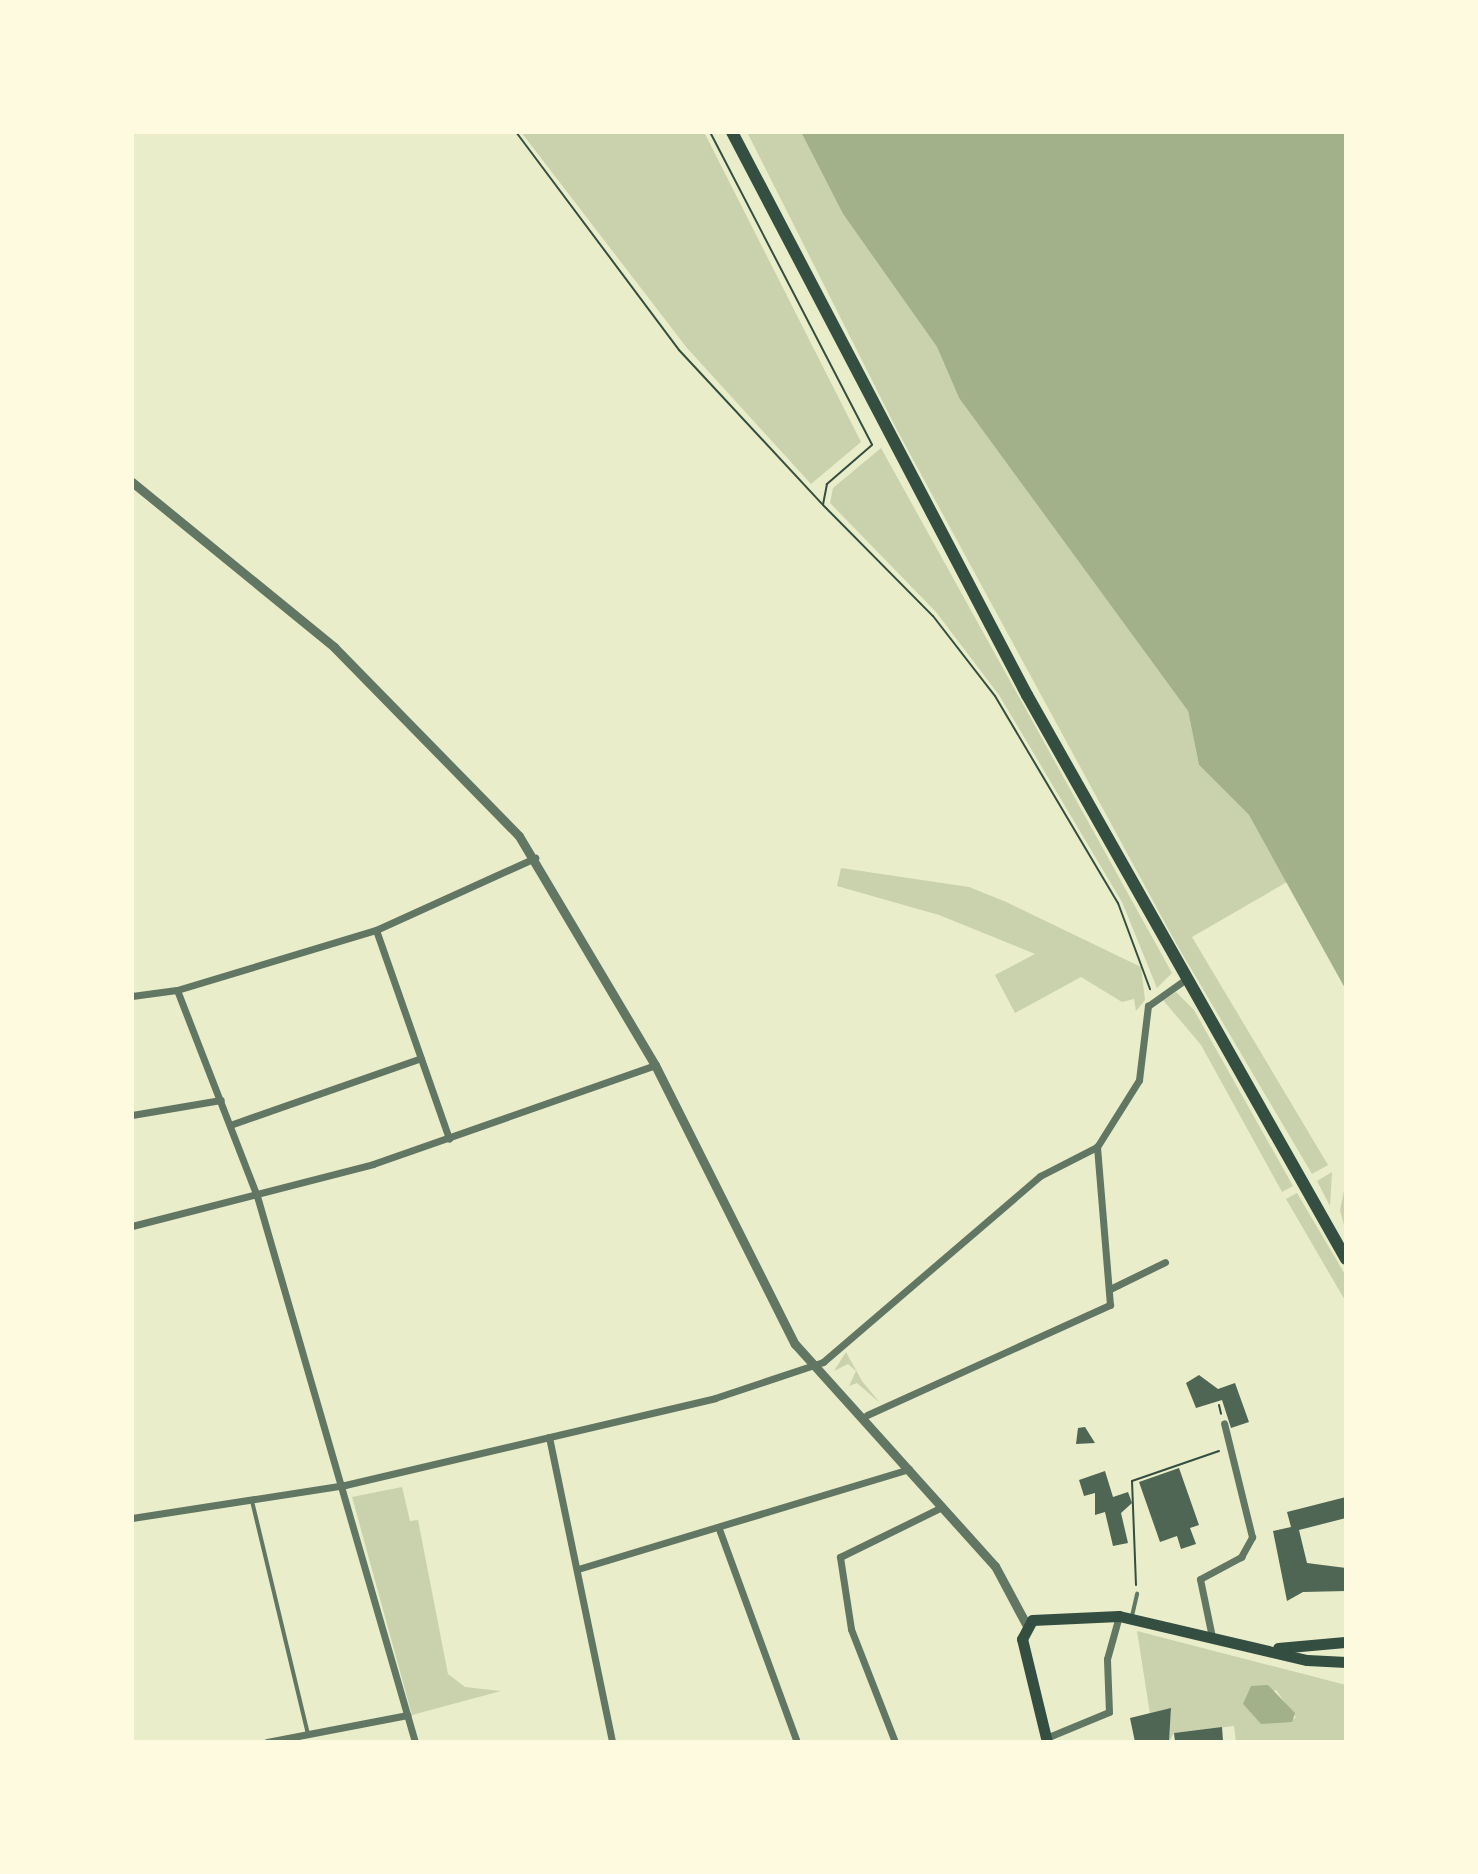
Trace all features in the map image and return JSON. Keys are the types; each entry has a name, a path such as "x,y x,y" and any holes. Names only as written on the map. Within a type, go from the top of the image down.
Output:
{"main road":[{"path":"732,132 923,502 1186,979 1346,1259"},
{"path":"1046,1740 1022,1639 1026,1624 1063,1614 1119,1616 1262,1649 1346,1662"},
{"path":"1262,1649 1346,1639"}],"street":[{"path":"132,482 334,647 492,805 535,858 655,1065 764,1290 812,1365 867,1415 940,1508 995,1566 1026,1624"},
{"path":"132,996 177,990 376,930 535,858"},
{"path":"376,930 449,1139"},
{"path":"132,1518 345,1485 715,1398 812,1365 1040,1176 1097,1147 1139,1080 1145,1020 1155,997 1186,979"},
{"path":"177,990 257,1196 345,1485 415,1742"},
{"path":"230,1125 421,1058"},
{"path":"132,1226 257,1196 449,1139 655,1065"},
{"path":"132,1115 221,1100"},
{"path":"867,1415 1110,1305 1112,1288 1097,1147"},
{"path":"1112,1288 1165,1262"},
{"path":"1212,1637 1200,1579 1241,1557 1252,1537 1224,1423"},
{"path":"549,1437 612,1742"},
{"path":"578,1569 719,1529 911,1468"},
{"path":"895,1742 851,1629 840,1557 940,1508"},
{"path":"719,1529 797,1742"},
{"path":"1046,1740 1109,1712 1107,1659 1119,1616"},
{"path":"267,1742 407,1715"}],"lane":[{"path":"252,1501 308,1735"},
{"path":"1132,1619 1137,1594"}],"path":[{"path":"516,132 679,350 823,505 933,616 995,696 1118,903 1155,997"},
{"path":"710,132 872,445 827,484 823,505"},
{"path":"1137,1594 1132,1481 1231,1449"}],"shaded area":[{"path":"521,132 704,132 861,442 811,484 687,348"},
{"path":"747,132 801,132 843,214 937,347 959,398 1188,711 1199,765 1249,815 1287,882 1192,937 1328,1165 1312,1174 1177,945 897,430"},
{"path":"801,132 1346,132 1346,990 1249,815 1199,765 1188,711 959,398 937,347 843,214"},
{"path":"881,448 1172,973 1157,988 1122,902 999,695 936,612 830,503 833,488"},
{"path":"841,868 969,887 1004,901 1141,967 1145,1000 1136,1011 1134,999 1122,1002 1081,977 1015,1013 995,975 1035,954 939,915 837,886"},
{"path":"1176,992 1194,1010 1293,1186 1282,1192 1201,1045 1163,1000"},
{"path":"1332,1172 1330,1206 1317,1181"},
{"path":"1346,1181 1346,1233 1340,1210"},
{"path":"1297,1193 1346,1276 1346,1302 1286,1199"},
{"path":"846,1352 862,1381 880,1403 857,1383 849,1386 856,1371 848,1364 834,1371"},
{"path":"402,1487 410,1521 418,1520 448,1674 465,1687 501,1691 412,1715 352,1497"},
{"path":"1137,1631 1346,1685 1346,1742 1236,1742 1234,1726 1174,1733 1169,1742 1171,1709 1150,1714","holes":["1276,1690 1296,1718 1261,1723 1243,1704"]},
{"path":"1268,1685 1295,1713 1292,1722 1261,1724 1243,1704 1251,1686"}],"building":[{"path":"1199,1375 1218,1389 1235,1383 1249,1422 1231,1428 1222,1400 1196,1408 1186,1383"},
{"path":"1085,1427 1095,1443 1076,1444 1078,1428"},
{"path":"1179,1468 1199,1525 1190,1528 1196,1544 1181,1549 1177,1536 1160,1542 1139,1482"},
{"path":"1105,1471 1113,1497 1128,1492 1132,1503 1121,1513 1128,1543 1113,1546 1105,1512 1095,1515 1095,1493 1084,1496 1079,1480"},
{"path":"1346,1497 1346,1518 1299,1530 1307,1563 1346,1568 1346,1591 1303,1592 1287,1601 1273,1531 1291,1527 1287,1512"},
{"path":"1171,1708 1169,1742 1135,1742 1130,1718"},
{"path":"1222,1727 1223,1741 1175,1742 1174,1733"}]}
